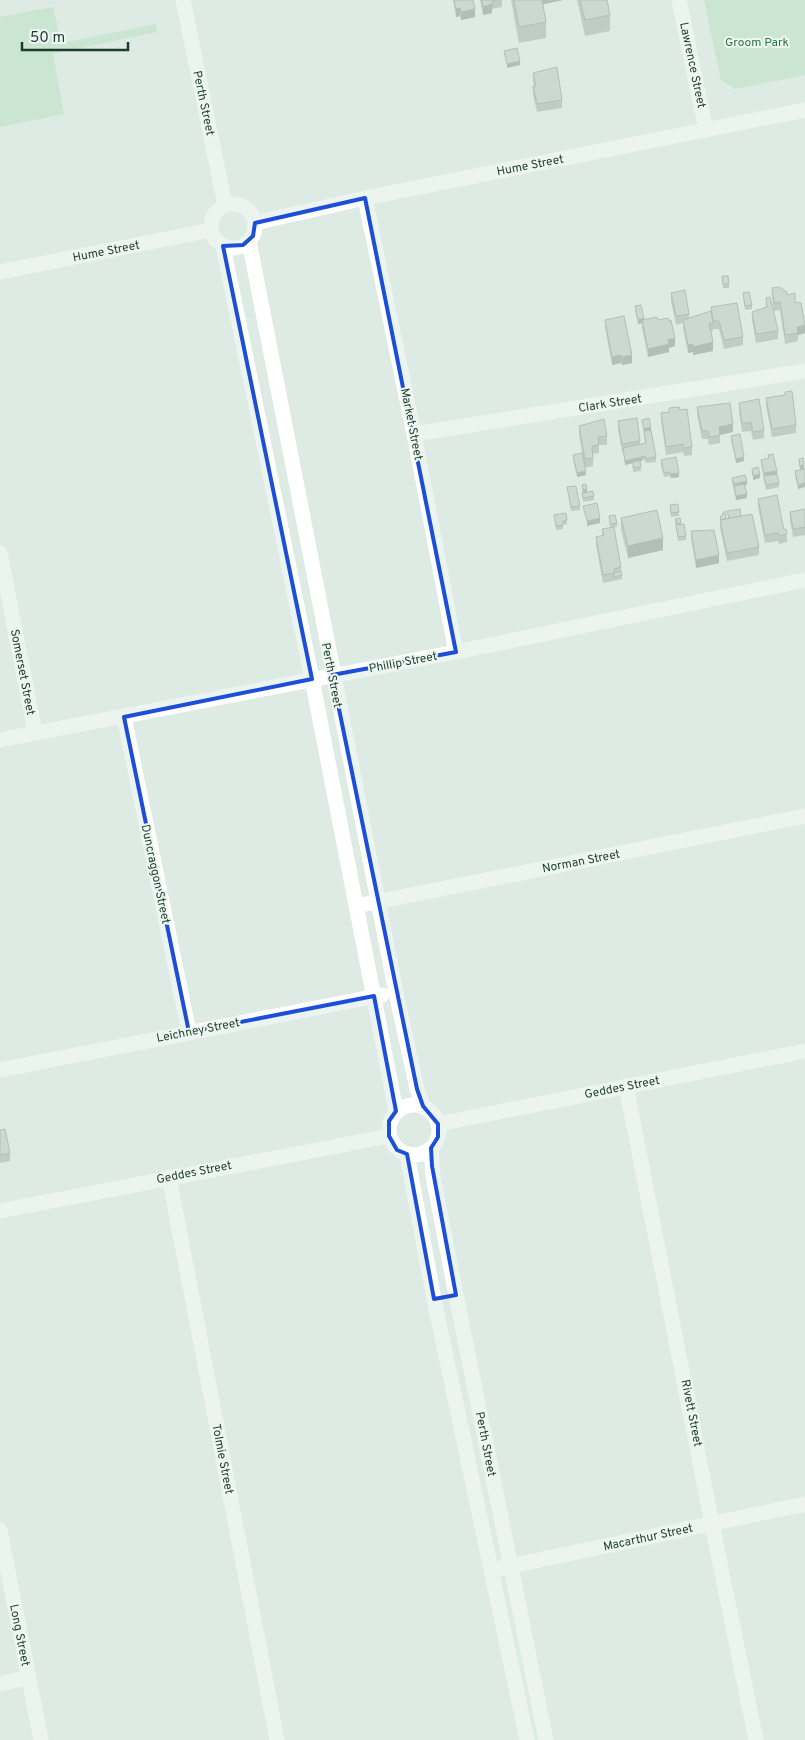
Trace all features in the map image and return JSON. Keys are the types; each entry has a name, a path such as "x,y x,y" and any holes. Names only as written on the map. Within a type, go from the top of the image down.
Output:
{"street":[{"name":"Perth Street","path":"183,0 225,205"},
{"name":"Lawrence Street","path":"679,0 706,130"},
{"name":"Hume Street","path":"255,223 365,198 805,110"},
{"name":"Market Street","path":"365,198 414,434 456,652"},
{"path":"232,204 244,207 253,217 255,223 253,236 249,241 237,248 223,246 215,239 211,230 212,218 225,205 232,204"},
{"name":"Hume Street","path":"0,272 211,230"},
{"name":"Perth Street","path":"249,241 332,675 396,993 417,1089 424,1106"},
{"name":"Perth Street","path":"223,246 312,679 396,1111"},
{"name":"Clark Street","path":"414,434 805,371"},
{"name":"Somerset Street","path":"0,553 35,732"},
{"name":"Phillip Street","path":"0,740 456,652 805,580"},
{"name":"Duncraggon Street","path":"124,717 189,1032"},
{"name":"Norman Street","path":"356,906 805,816"},
{"name":"Leichney Street","path":"0,1070 396,993"},
{"name":"Geddes Street","path":"438,1124 805,1051"},
{"name":"Rivett Street","path":"626,1086 756,1740"},
{"path":"410,1104 424,1106 433,1113 438,1124 438,1137 431,1148 418,1155 407,1154 397,1150 389,1136 390,1121 396,1111 410,1104"},
{"name":"Geddes Street","path":"0,1211 389,1136"},
{"name":"Perth Street","path":"431,1148 434,1176 456,1295 545,1736"},
{"name":"Perth Street","path":"407,1154 434,1299 526,1737"},
{"name":"Tolmie Street","path":"169,1177 277,1740"},
{"path":"434,1299 456,1295"},
{"name":"Macarthur Street","path":"491,1570 805,1504"},
{"name":"Long Street","path":"0,1530 41,1740"},
{"path":"0,1684 28,1677"},
{"path":"526,1737 545,1736"}],"highlighted area":[{"path":"365,198 456,652 332,675 417,1089 423,1106 438,1124 438,1137 431,1148 432,1166 456,1295 434,1299 407,1154 397,1150 389,1136 389,1121 396,1111 374,996 189,1032 124,717 312,679 223,246 243,245 253,236 255,223"}],"green space":[{"name":"Groom Park","path":"704,0 805,0 805,75 735,89 721,80"},
{"path":"53,7 61,43 156,24 157,32 53,54 64,114 0,127 0,17"}],"building":[{"path":"454,0 473,0 475,9 461,12 460,8 456,9"},
{"path":"482,0 497,0 483,7"},
{"path":"514,0 542,0 546,22 519,27"},
{"path":"580,0 607,0 610,15 585,20"},
{"path":"517,48 520,61 507,64 504,51"},
{"path":"557,67 562,100 537,104 533,86 536,86 533,73"},
{"path":"722,276 728,276 729,284 723,284"},
{"path":"779,287 787,292 787,295 795,293 795,302 801,303 805,325 797,327 798,333 785,335 780,302 774,303 772,288"},
{"path":"685,290 689,314 676,316 671,293"},
{"path":"749,292 752,305 745,306 743,293"},
{"path":"770,297 778,331 756,334 752,312 767,307 766,298"},
{"path":"737,303 743,337 724,340 719,321 713,321 711,307"},
{"path":"641,305 644,318 638,320 635,306"},
{"path":"711,311 713,323 709,323 713,342 693,347 693,344 688,345 683,320"},
{"path":"624,316 632,355 612,357 605,320"},
{"path":"657,317 658,320 668,318 669,321 671,320 675,338 668,340 669,344 648,349 642,320"},
{"path":"792,391 796,425 772,429 766,398 785,395 785,392"},
{"path":"759,399 764,430 753,432 751,422 742,424 739,403"},
{"path":"730,403 733,424 719,427 720,435 709,437 708,431 702,431 697,407"},
{"path":"679,407 680,410 687,409 692,447 684,448 683,444 666,447 661,413 669,412 669,408"},
{"path":"637,418 640,441 622,444 618,421"},
{"path":"649,418 651,427 644,429 642,420"},
{"path":"604,419 607,436 598,437 599,445 592,446 593,458 585,459 579,426"},
{"path":"651,430 656,457 646,459 645,456 625,461 623,448 646,443 644,431"},
{"path":"740,434 744,457 736,459 731,436"},
{"path":"582,453 586,471 577,473 573,455"},
{"path":"773,454 777,471 764,473 761,460 769,458 768,455"},
{"path":"676,457 679,473 664,473 661,460"},
{"path":"803,458 804,465 800,466 799,459"},
{"path":"633,461 640,461 641,467 633,468"},
{"path":"758,467 760,474 753,476 752,469"},
{"path":"805,469 805,483 798,485 795,471"},
{"path":"777,474 779,483 766,485 764,476"},
{"path":"745,475 747,481 734,484 732,478"},
{"path":"586,484 587,489 583,490 582,485"},
{"path":"744,484 747,494 736,496 734,486"},
{"path":"576,486 580,506 571,507 567,487"},
{"path":"593,491 594,496 583,498 582,493"},
{"path":"777,495 784,530 786,529 787,534 779,536 778,533 765,535 758,499"},
{"path":"597,503 600,518 587,521 583,506"},
{"path":"678,504 679,512 671,513 670,505"},
{"path":"740,509 741,516 729,518 727,511"},
{"path":"805,509 805,527 793,529 790,512"},
{"path":"657,510 663,538 628,546 621,518"},
{"path":"725,511 726,519 721,520 720,517"},
{"path":"566,513 567,520 563,521 563,525 556,526 554,515"},
{"path":"752,514 759,547 727,553 720,520"},
{"path":"615,515 617,523 610,524 609,516"},
{"path":"680,518 681,523 678,524 675,519"},
{"path":"684,524 686,536 678,537 676,525"},
{"path":"614,527 621,567 614,569 614,573 603,575 596,537 604,535 602,529"},
{"path":"714,530 719,555 696,560 691,531"},
{"path":"621,571 622,575 614,577 614,573"},
{"path":"5,1129 10,1153 0,1155 0,1130"}]}
